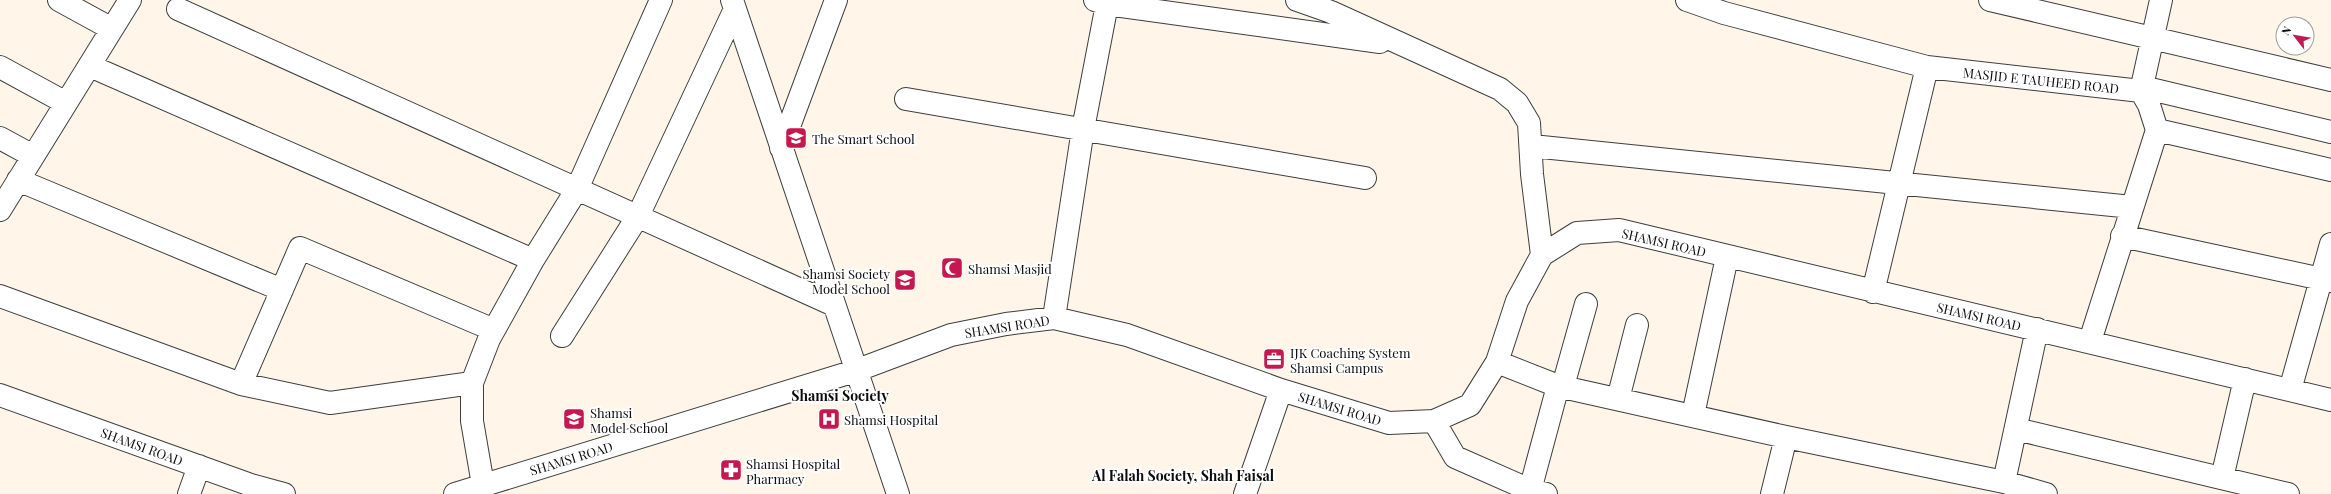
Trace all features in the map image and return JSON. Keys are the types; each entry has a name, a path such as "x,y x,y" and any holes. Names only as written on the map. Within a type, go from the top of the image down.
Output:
{"street":[{"path":"59,0 112,29"},
{"path":"0,210 130,0"},
{"path":"483,485 472,421 472,383 494,330 533,260 578,189 661,0"},
{"path":"781,148 836,0"},
{"path":"1297,0 1333,6 1405,45 1500,89 1517,103 1529,123 1532,146 1532,174 1542,255"},
{"name":"MASJID E TAUHEED ROAD","path":"1687,0 1726,7 1927,68 2141,89 2331,132"},
{"path":"1990,0 2331,80"},
{"path":"2090,341 2122,236 2157,130 2149,105 2141,89 2161,0"},
{"path":"1054,318 1101,2 1405,45"},
{"path":"733,4 855,371 898,494"},
{"path":"562,336 638,216 733,4"},
{"path":"178,9 834,305"},
{"path":"90,66 533,260"},
{"path":"0,67 66,104"},
{"path":"1873,292 1898,183 1927,68"},
{"path":"906,99 1365,178"},
{"path":"2157,130 2331,170"},
{"path":"0,138 33,156"},
{"path":"1532,146 2132,207"},
{"path":"18,180 282,290"},
{"name":"SHAMSI ROAD","path":"455,494 855,371 951,335 1006,324 1054,318 1128,335 1281,390 1389,423 1434,421 1470,405 1497,362 1517,301 1542,255 1577,233 1619,230 1873,292 2090,341 2331,400"},
{"path":"2122,236 2326,280"},
{"path":"2290,390 2326,280 2331,244"},
{"path":"241,384 300,248 494,330"},
{"path":"1693,416 1727,257"},
{"path":"0,296 241,384 330,403 472,383"},
{"path":"1434,421 1455,457 1535,493 1561,386 1586,304"},
{"path":"1618,399 1637,325"},
{"path":"2004,482 2037,329"},
{"path":"1497,362 1561,386 1786,437 2004,482 2046,494"},
{"path":"2222,478 2245,379"},
{"path":"1245,494 1281,390"},
{"name":"SHAMSI ROAD","path":"0,395 251,485 284,494"},
{"path":"2016,429 2288,494"},
{"path":"1772,494 1786,437"},
{"path":"189,494 199,466"}],"place":[{"name":"The Smart School","path":"796,138"},
{"name":"Shamsi Masjid","path":"952,268"},
{"name":"Shamsi Society Model School","path":"905,280"},
{"name":"IJK Coaching System Shamsi Campus","path":"1274,359"},
{"name":"Shamsi Model School","path":"574,419"},
{"name":"Shamsi Hospital","path":"829,419"},
{"name":"Shamsi Hospital Pharmacy","path":"731,470"}],"district":[{"name":"Shamsi Society","path":"840,395"},
{"name":"Al Falah Society, Shah Faisal","path":"1183,475"}]}
